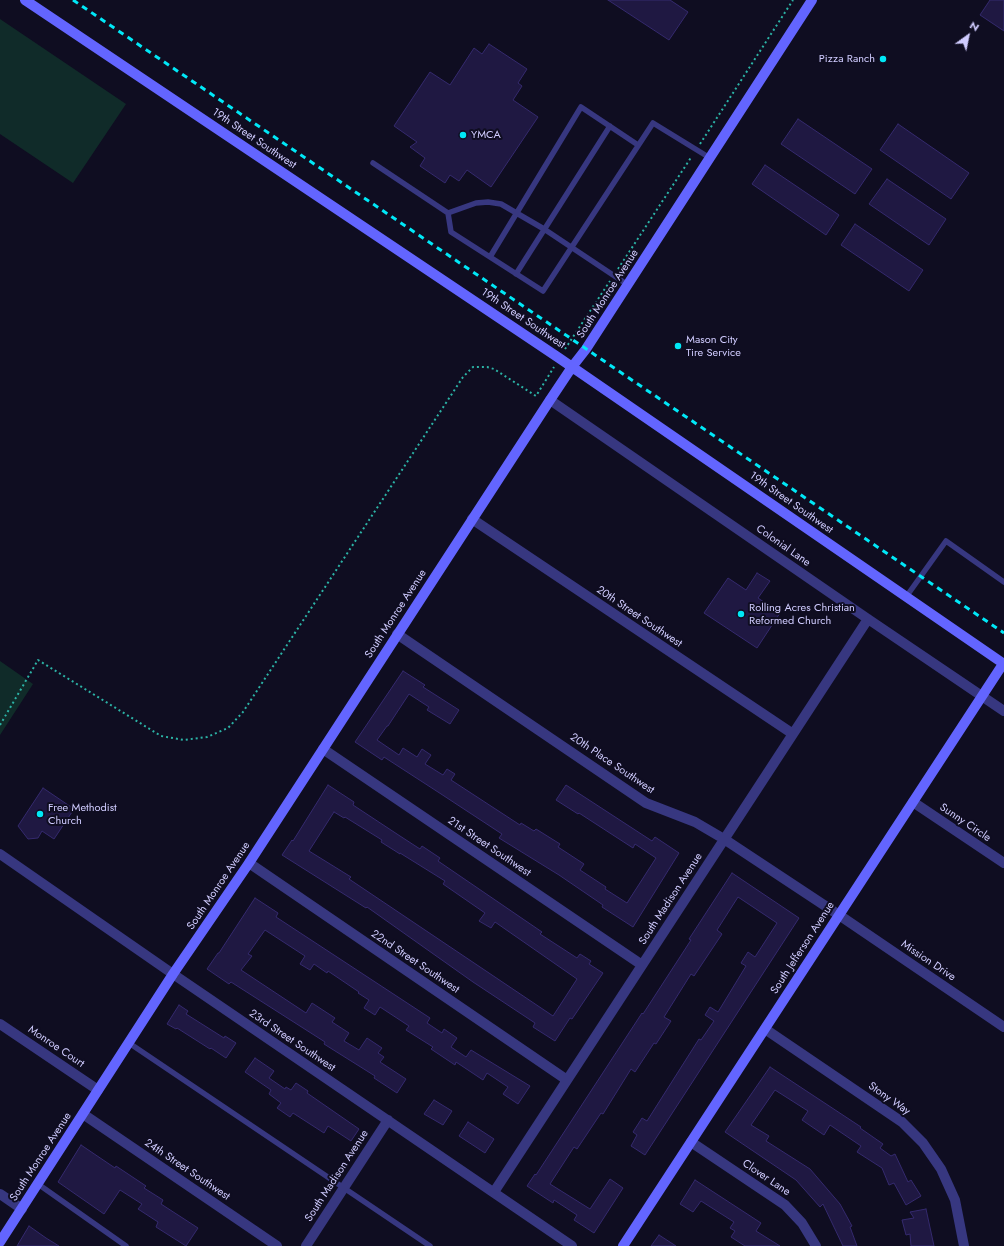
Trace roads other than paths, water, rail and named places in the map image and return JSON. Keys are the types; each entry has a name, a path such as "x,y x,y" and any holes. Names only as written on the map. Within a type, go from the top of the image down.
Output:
{"street":[{"name":"19th Street Southwest","path":"25,0 559,358 1004,664"},
{"name":"South Monroe Avenue","path":"0,1242 173,974 249,863 550,400 628,285 812,0"},
{"name":"Colonial Lane","path":"550,400 1004,711"},
{"name":"20th Street Southwest","path":"472,519 793,734"},
{"name":"South Madison Avenue","path":"494,1192 868,619"},
{"name":"20th Place Southwest","path":"397,634 646,803 695,822 724,839 839,915"},
{"name":"South Jefferson Avenue","path":"623,1246 1004,664"},
{"name":"21st Street Southwest","path":"323,749 642,965"},
{"name":"Sunny Circle","path":"913,802 1004,864"},
{"name":"23rd Street Southwest","path":"0,854 572,1246"},
{"name":"22nd Street Southwest","path":"249,863 567,1080"},
{"name":"Mission Drive","path":"839,915 1004,1027"},
{"name":"Monroe Court","path":"0,1024 98,1090"},
{"name":"Stony Way","path":"765,1029 902,1122 923,1143 941,1169 955,1200 964,1246"},
{"name":"24th Street Southwest","path":"83,1114 277,1246"},
{"name":"South Madison Avenue","path":"306,1246 388,1120"},
{"name":"Clover Lane","path":"691,1142 785,1205 802,1223 816,1246"},
{"path":"0,1194 22,1209"}],"lane":[{"path":"490,257 581,107 638,145"},
{"path":"373,163 448,213 451,232 543,291 653,123 710,158"},
{"path":"516,274 610,126"},
{"path":"448,213 476,203 488,202 501,204 544,229 628,285"},
{"path":"906,597 946,541 1004,582"},
{"path":"129,1043 430,1246"},
{"path":"38,1184 126,1246"}],"railway":[{"path":"73,0 1004,633"}],"place":[{"name":"Pizza Ranch","path":"883,59"},
{"name":"YMCA","path":"463,135"},
{"name":"Mason City Tire Service","path":"678,346"},
{"name":"Rolling Acres Christian Reformed Church","path":"741,614"},
{"name":"Free Methodist Church","path":"40,814"}]}
